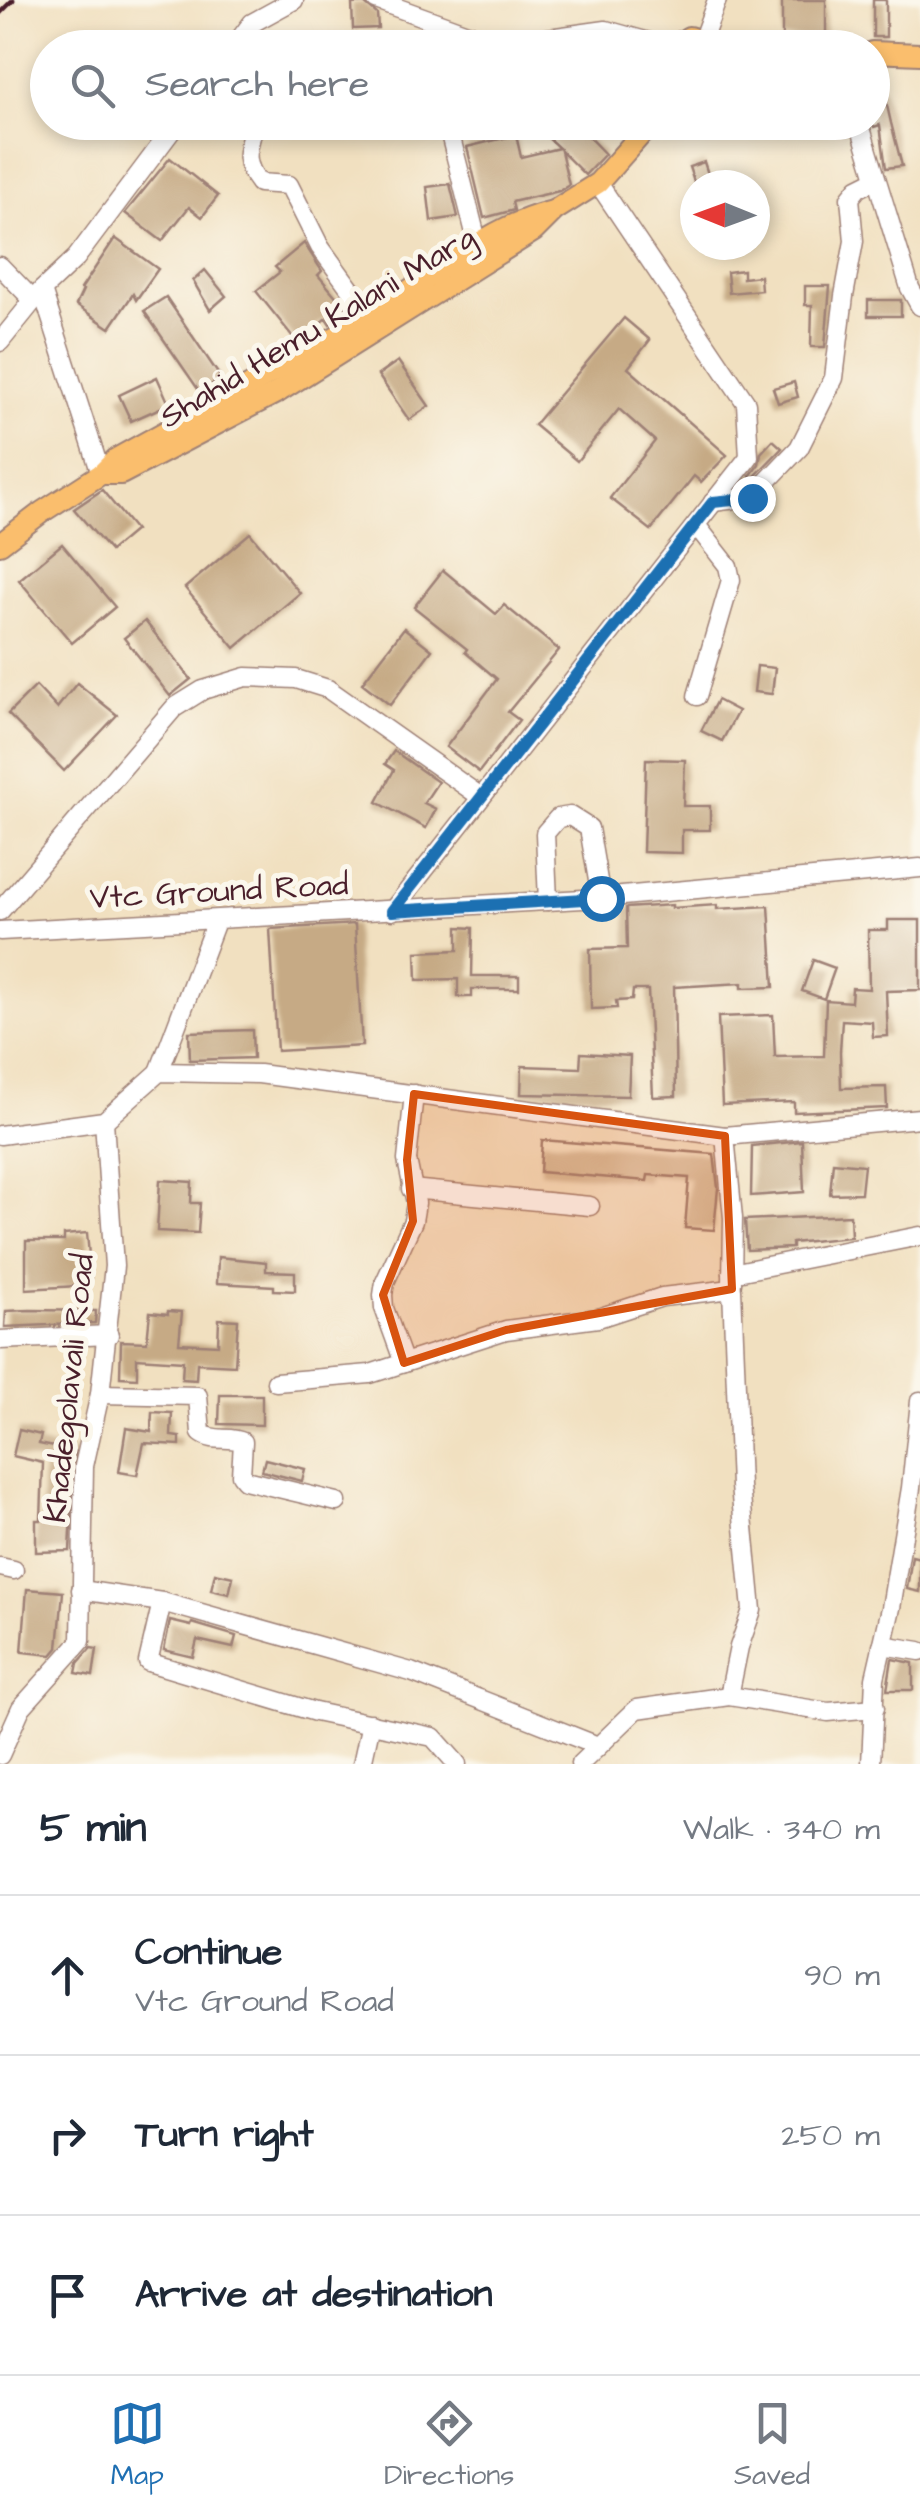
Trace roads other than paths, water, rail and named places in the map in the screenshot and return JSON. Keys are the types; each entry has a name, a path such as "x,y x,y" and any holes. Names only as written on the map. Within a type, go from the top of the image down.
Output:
{"main road":[{"path":"890,53 920,54"},
{"name":"Shahid Hemu Kalani Marg","path":"0,544 101,474 116,459 481,254 534,231 555,210 598,182 636,140"},
{"name":"Shahid Hemu Kalani Marg","path":"101,474 121,474 278,392 481,254"}],"street":[{"path":"247,29 252,22 294,0"},
{"path":"376,0 459,30"},
{"path":"709,30 717,0"},
{"path":"0,342 37,295 76,258 164,140"},
{"path":"250,140 247,168 259,184 290,185 320,247 370,316"},
{"path":"452,140 481,254"},
{"path":"864,140 910,288 920,306"},
{"path":"713,502 752,498 799,448 834,378 854,241 850,198 858,188 876,180"},
{"path":"392,911 749,457 746,403 598,182"},
{"path":"0,266 37,295 101,474"},
{"path":"696,525 728,566 731,580 697,696"},
{"path":"0,912 174,708 203,690 246,677 296,679 328,689 481,798"},
{"path":"548,902 545,834 558,818 570,816 589,828 601,898"},
{"name":"Vtc Ground Road","path":"0,931 548,902 920,868"},
{"path":"0,1136 104,1121 159,1072 216,921"},
{"path":"159,1072 259,1074 725,1136 920,1118"},
{"path":"404,1363 383,1295 385,1282 413,1221 416,1203 407,1136 414,1094"},
{"name":"Khadegolavali Road","path":"0,1755 21,1708 80,1641 84,1466 109,1335 114,1266 104,1121"},
{"path":"725,1136 733,1218 740,1486 752,1610 728,1696"},
{"path":"412,1189 590,1206"},
{"path":"276,1382 370,1374 506,1330 598,1318 662,1298 920,1236"},
{"path":"0,1340 109,1335"},
{"path":"100,1394 198,1396 201,1434 243,1442 241,1475 245,1480 337,1502"},
{"path":"871,1764 876,1678 892,1608 920,1401"},
{"path":"82,1590 162,1602 411,1672 598,1746"},
{"path":"162,1602 148,1662 315,1712 433,1737 457,1764"},
{"path":"882,1645 920,1651"},
{"path":"580,1764 636,1708 728,1696 828,1712 875,1708"},
{"path":"362,1764 371,1722"}],"railway":[{"path":"0,13 13,0"}]}
